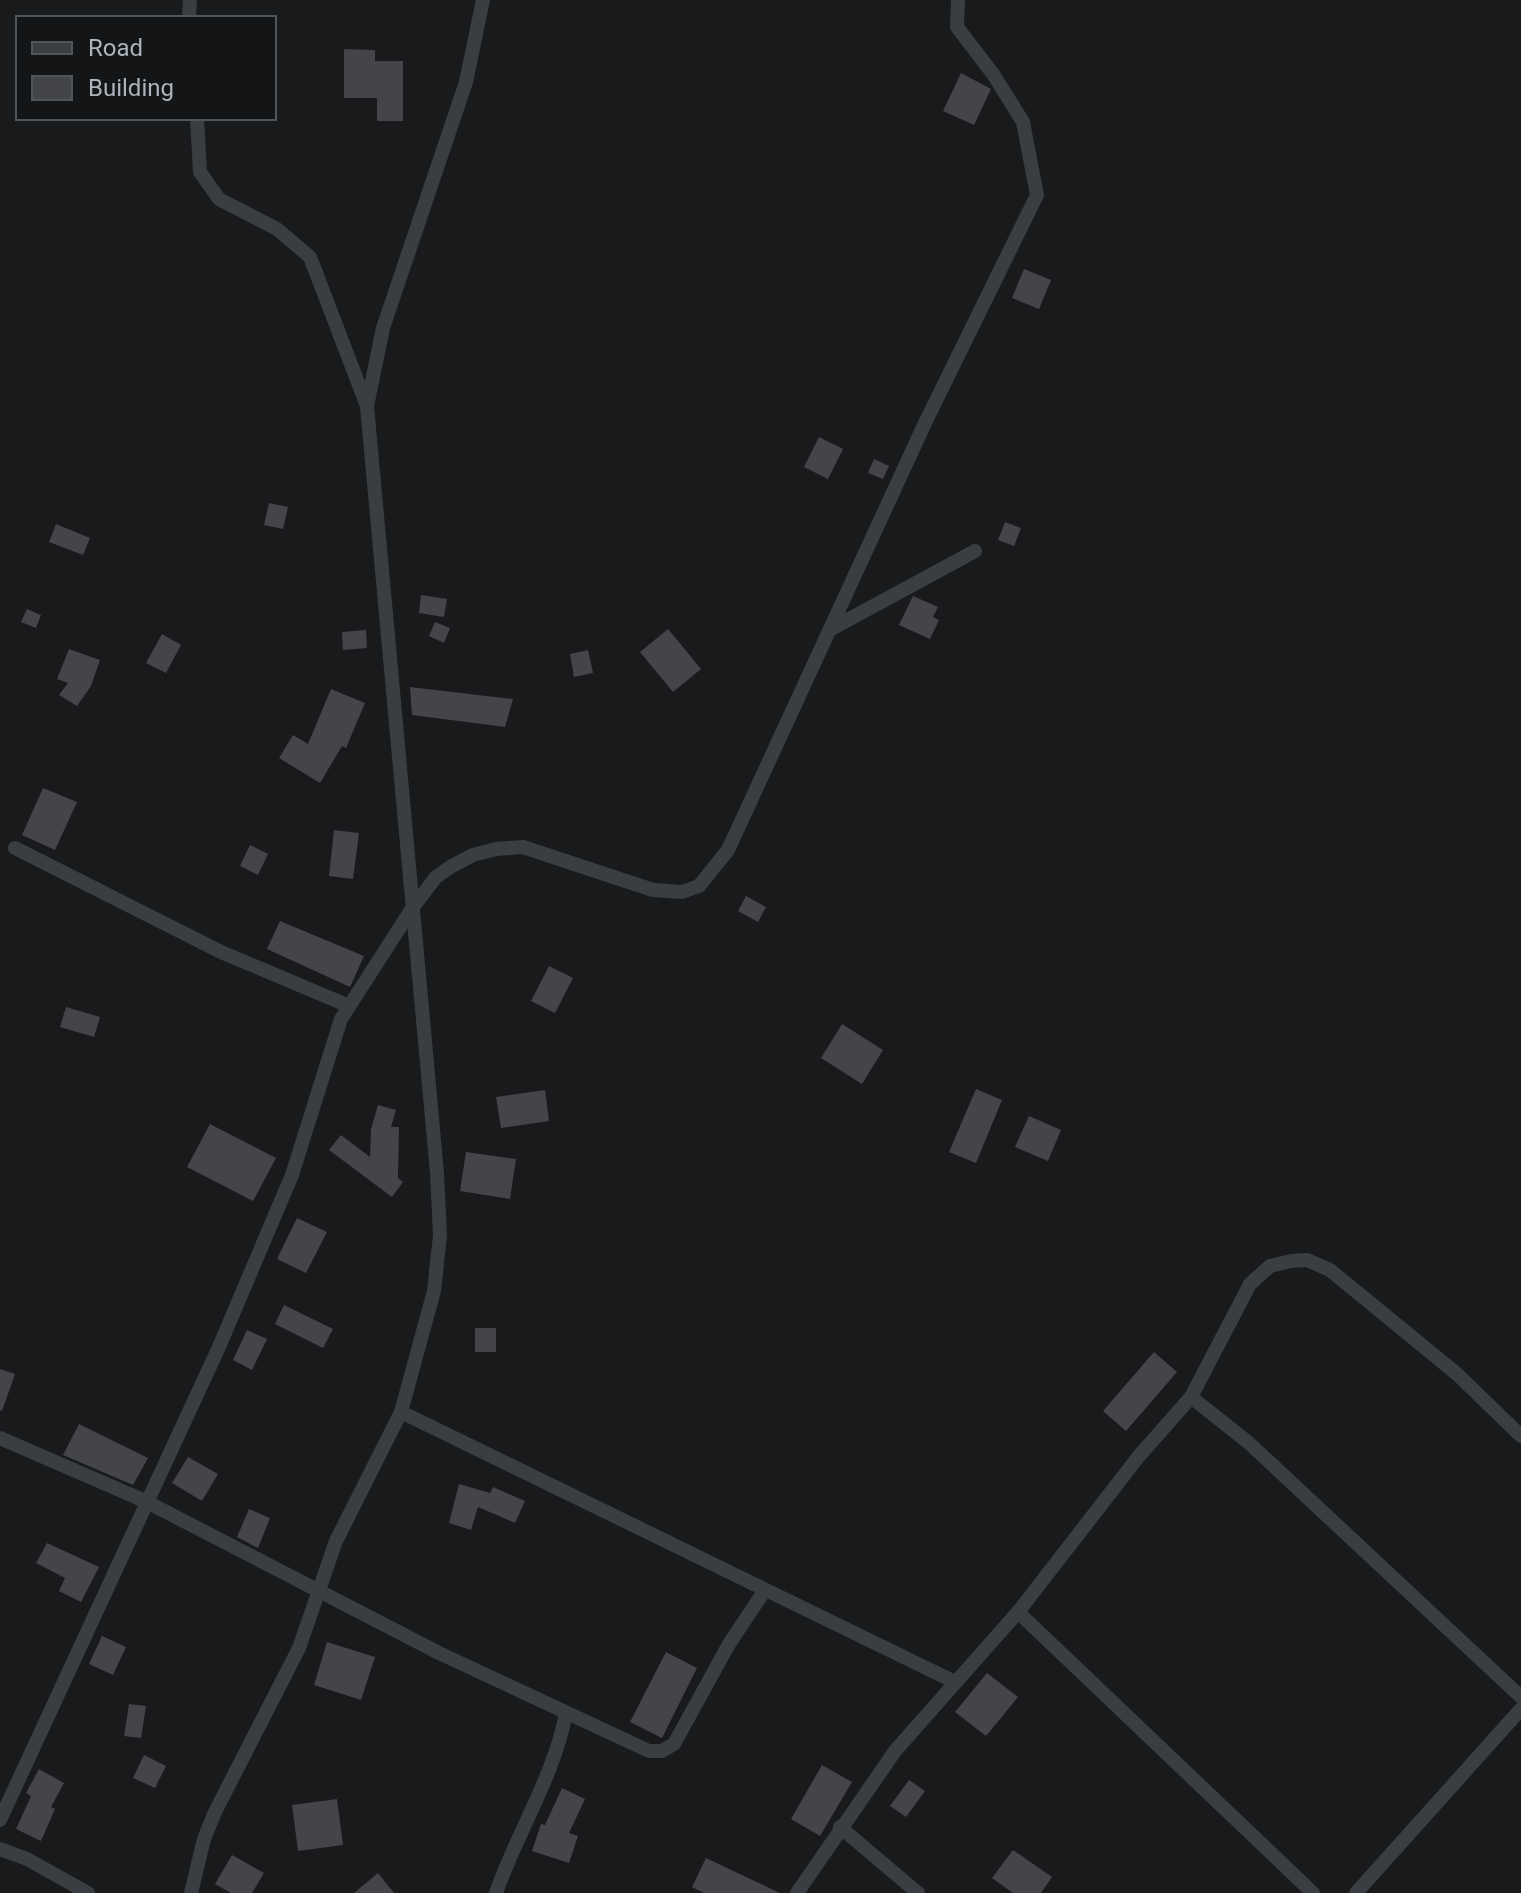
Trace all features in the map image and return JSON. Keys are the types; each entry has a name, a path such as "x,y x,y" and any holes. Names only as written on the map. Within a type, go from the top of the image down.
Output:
{"street":[{"path":"367,406 383,328 466,82 483,0"},
{"path":"0,1820 145,1501 219,1347 292,1175 341,1019 413,907 436,877 473,855 496,849 523,847 653,890 682,892 699,886 728,850 925,423 1037,195 1023,122 993,74 957,27 958,0"},
{"path":"191,1893 204,1839 215,1812 299,1648 317,1591 342,1529 401,1412 434,1291 440,1235 367,406 310,257 277,229 219,199 200,172 197,120"},
{"path":"832,628 975,551"},
{"path":"15,848 221,952 349,1006"},
{"path":"797,1893 895,1751 1018,1612 1139,1456 1191,1397 1250,1284 1270,1266 1307,1260 1330,1270 1446,1364 1521,1436"},
{"path":"1191,1397 1249,1443 1521,1697"},
{"path":"401,1412 955,1682"},
{"path":"0,1438 145,1501 317,1591 649,1751 662,1751 674,1744 729,1644 765,1590"},
{"path":"1018,1612 1313,1893"},
{"path":"1356,1893 1521,1709"},
{"path":"496,1893 517,1836 548,1776 560,1743 566,1713"},
{"path":"840,1827 918,1893"},
{"path":"0,1849 41,1866 88,1893"}],"building":[{"path":"344,49 375,50 375,61 403,61 403,121 377,121 377,98 344,98"},
{"path":"961,73 991,89 974,125 943,111"},
{"path":"1024,269 1051,280 1039,309 1012,298"},
{"path":"819,437 843,449 828,479 804,467"},
{"path":"874,459 889,466 883,479 868,473"},
{"path":"269,503 288,507 283,529 264,525"},
{"path":"1005,522 1021,528 1014,546 998,540"},
{"path":"56,524 90,538 83,555 49,542"},
{"path":"421,595 447,599 444,617 419,613"},
{"path":"913,596 938,607 933,617 939,620 930,639 899,625"},
{"path":"27,609 41,615 36,628 21,622"},
{"path":"435,622 450,628 444,643 429,636"},
{"path":"668,629 701,669 673,692 640,652"},
{"path":"366,630 367,648 343,650 342,632"},
{"path":"162,634 181,645 166,673 146,663"},
{"path":"69,649 100,660 91,686 77,706 59,695 68,683 57,679"},
{"path":"588,650 593,673 574,677 570,654"},
{"path":"410,687 513,699 505,727 412,715"},
{"path":"331,689 365,703 346,748 342,746 320,783 279,758 293,735 308,744"},
{"path":"43,788 77,802 55,850 22,835"},
{"path":"334,830 359,833 353,879 329,876"},
{"path":"250,845 268,854 258,875 240,866"},
{"path":"746,896 766,907 758,922 738,911"},
{"path":"280,921 364,956 350,987 267,949"},
{"path":"549,966 573,978 555,1013 531,1001"},
{"path":"66,1007 100,1017 94,1037 60,1027"},
{"path":"842,1024 883,1050 862,1084 821,1058"},
{"path":"976,1089 1002,1100 976,1163 949,1152"},
{"path":"545,1090 549,1121 501,1128 496,1097"},
{"path":"378,1105 396,1110 391,1127 399,1127 398,1178 403,1182 392,1197 329,1150 341,1135 370,1157 371,1129"},
{"path":"1029,1116 1061,1130 1048,1161 1015,1147"},
{"path":"210,1124 276,1158 253,1201 187,1167"},
{"path":"466,1152 516,1159 510,1199 460,1191"},
{"path":"297,1218 327,1232 306,1273 277,1259"},
{"path":"284,1305 333,1329 323,1348 275,1324"},
{"path":"475,1328 496,1328 496,1352 475,1352"},
{"path":"247,1330 267,1339 252,1370 233,1360"},
{"path":"1154,1352 1177,1372 1126,1431 1103,1411"},
{"path":"0,1369 15,1374 2,1411 0,1410"},
{"path":"79,1424 148,1458 133,1485 63,1455"},
{"path":"188,1457 218,1474 202,1501 172,1483"},
{"path":"459,1484 490,1493 493,1487 525,1501 515,1523 478,1507 471,1530 449,1523"},
{"path":"249,1509 270,1518 258,1548 237,1537"},
{"path":"47,1543 99,1567 81,1602 59,1591 65,1578 36,1563"},
{"path":"102,1636 126,1647 113,1675 89,1664"},
{"path":"327,1642 375,1657 361,1700 314,1685"},
{"path":"666,1652 697,1668 662,1738 630,1722"},
{"path":"987,1673 1018,1697 986,1736 955,1712"},
{"path":"129,1704 146,1706 141,1738 124,1736"},
{"path":"144,1755 166,1766 155,1788 133,1778"},
{"path":"822,1765 852,1782 820,1836 791,1819"},
{"path":"39,1769 64,1783 51,1807 55,1809 41,1841 16,1829 31,1796 26,1793"},
{"path":"909,1780 925,1791 906,1817 890,1806"},
{"path":"562,1788 585,1799 569,1833 578,1836 569,1863 532,1851 541,1824 545,1825"},
{"path":"337,1799 343,1845 298,1851 292,1805"},
{"path":"1013,1850 1052,1877 1041,1893 1013,1893 992,1878"},
{"path":"232,1855 264,1873 252,1893 231,1893 215,1884"},
{"path":"706,1858 780,1893 704,1893 692,1887"},
{"path":"378,1873 394,1893 354,1893"}]}
